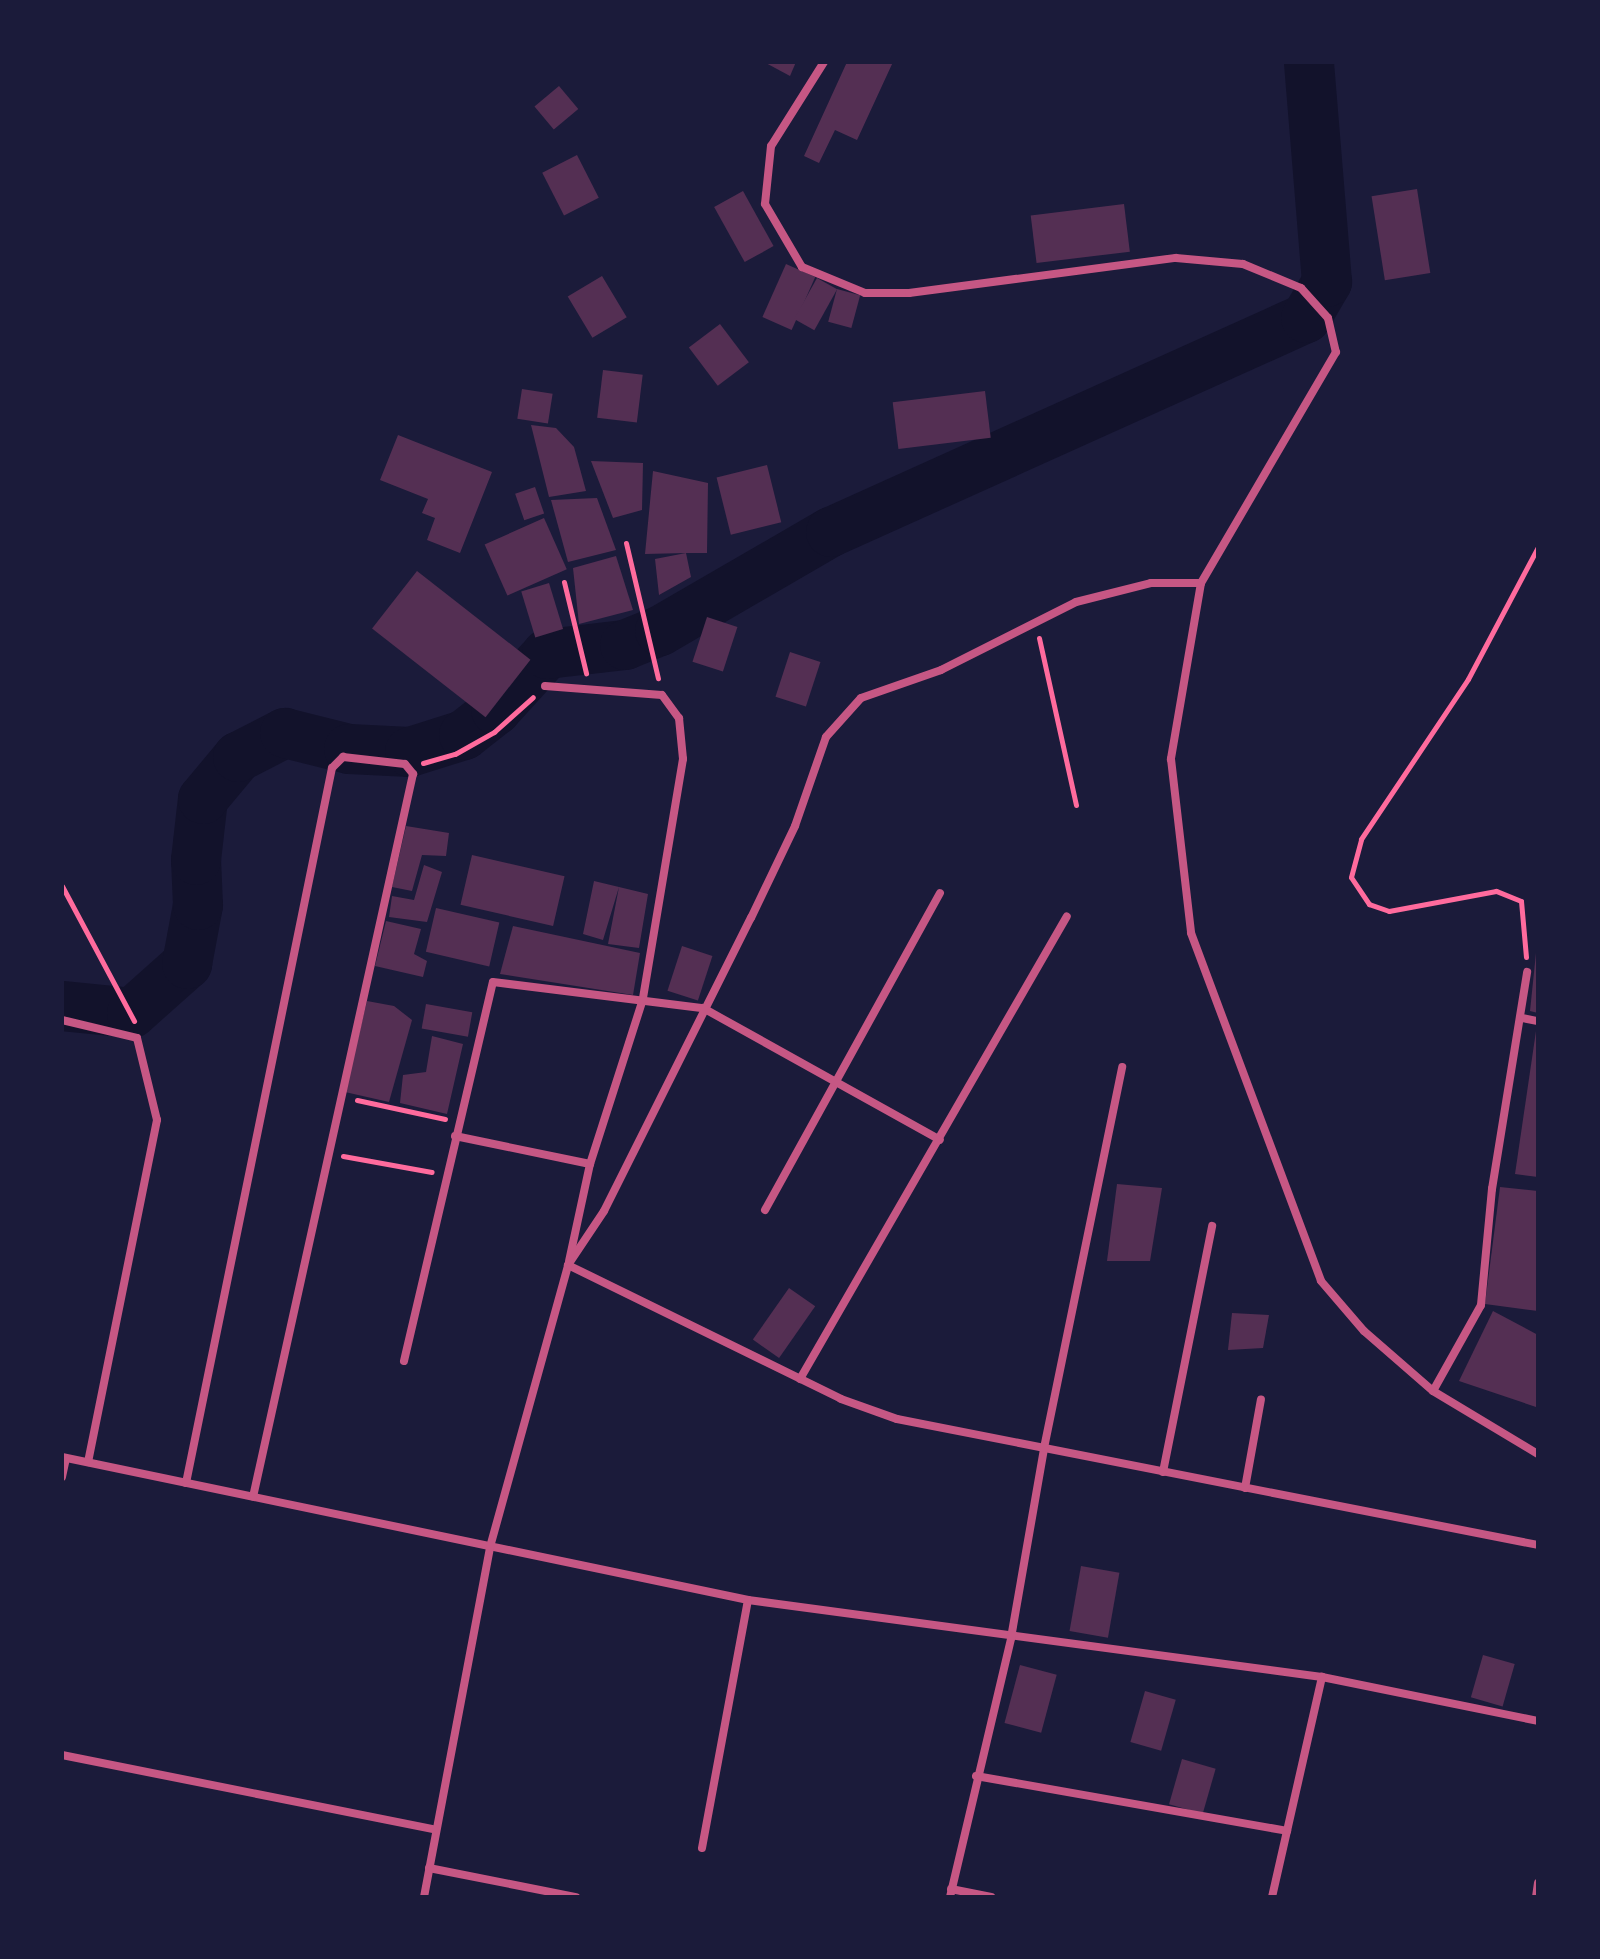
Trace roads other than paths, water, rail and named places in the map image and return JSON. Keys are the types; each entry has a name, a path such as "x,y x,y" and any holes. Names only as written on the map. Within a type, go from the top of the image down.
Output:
{"street":[{"path":"824,62 771,146 769,161 765,204 802,267 865,293 909,293 1176,258 1243,264 1301,288 1328,318 1336,352 1201,583 1171,759 1191,933 1321,1281 1364,1331 1433,1391 1538,1454"},
{"path":"568,1265 604,1211 788,839 826,737 842,714 861,698 941,670 1076,602 1151,583 1201,583"},
{"path":"424,1897 490,1547 568,1265 590,1164 643,999 683,759 679,718 662,695 545,686"},
{"path":"186,1483 337,760 412,766 253,1497"},
{"path":"765,1210 834,1080 940,893"},
{"path":"800,1379 1067,916"},
{"path":"1433,1391 1481,1305 1492,1189 1527,972"},
{"path":"404,1361 493,982 703,1008 940,1140"},
{"path":"1522,1018 1538,1021"},
{"path":"62,1020 137,1038 157,1120 88,1462"},
{"path":"991,1897 951,1893 976,1776 1011,1638 1044,1448 1122,1067"},
{"path":"455,1136 590,1164"},
{"path":"1163,1472 1212,1226"},
{"path":"568,1265 800,1379 897,1419 1538,1545"},
{"path":"1245,1488 1261,1399"},
{"path":"62,1477 64,1458 748,1600 1011,1638 1322,1677 1538,1721"},
{"path":"702,1848 748,1600"},
{"path":"1272,1897 1322,1677"},
{"path":"62,1755 436,1830"},
{"path":"976,1776 1287,1831"},
{"path":"429,1868 576,1897"},
{"path":"1536,1897 1538,1883"}],"waterway":[{"path":"62,1006 132,1013 187,964 198,905 196,860 203,799 238,757 285,733 349,749 410,752 464,735 496,710 547,654 625,645 660,631 831,532 1306,318 1327,282 1309,62"}]}
